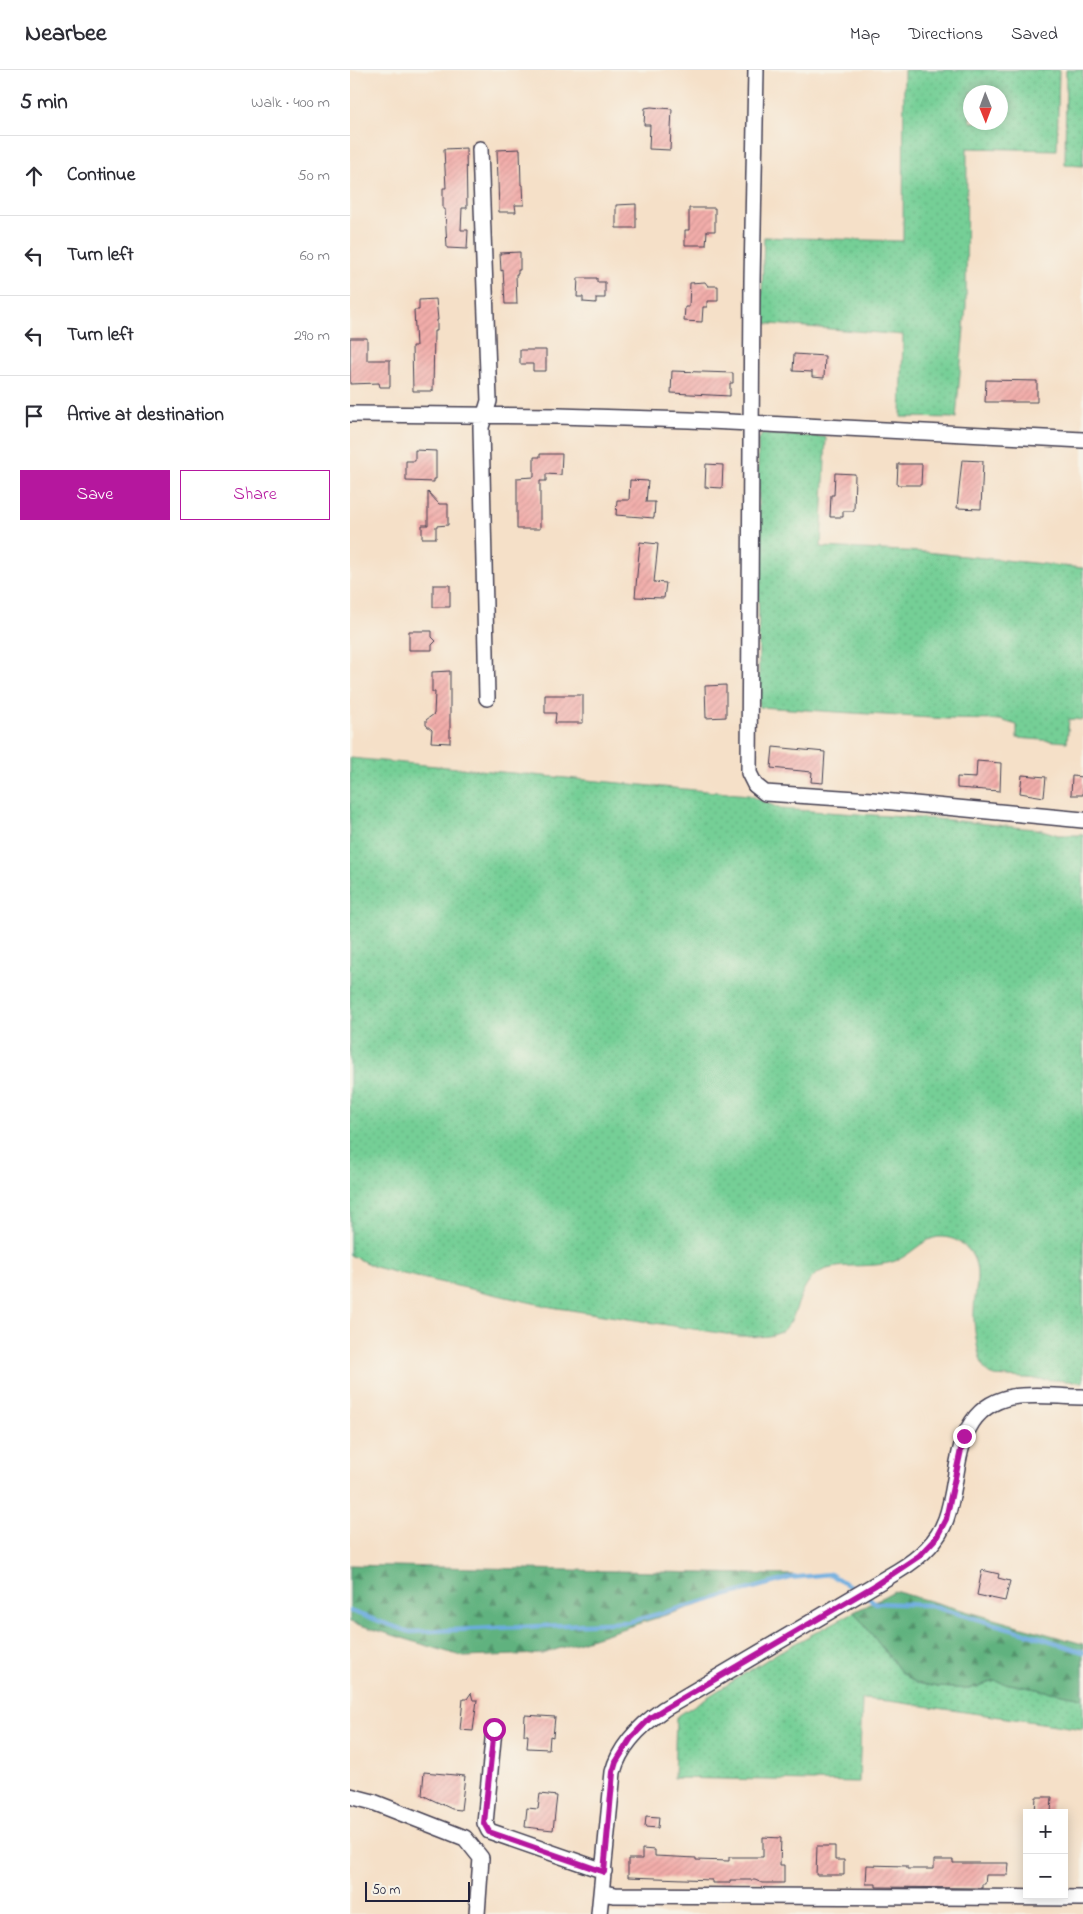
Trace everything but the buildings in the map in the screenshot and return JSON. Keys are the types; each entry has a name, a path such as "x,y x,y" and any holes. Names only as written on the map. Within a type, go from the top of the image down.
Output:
{"street":[{"path":"756,70 752,281 749,773 755,785 765,794 872,800 1083,820"},
{"path":"480,148 489,401 483,416 481,437 487,698"},
{"path":"350,414 558,416 1083,440"},
{"path":"600,1914 613,1772 620,1754 631,1738 650,1718 664,1709 874,1586 919,1556 941,1529 946,1519 964,1436 979,1414 1001,1400 1018,1396 1083,1397"},
{"path":"494,1729 484,1823 489,1832 604,1872"},
{"path":"350,1796 373,1802 465,1838 481,1858 478,1914"},
{"path":"602,1893 625,1895 1083,1898"}],"green space":[{"path":"904,70 1059,70 1057,150 967,148 966,306 956,418 901,417 903,335 759,323 764,237 903,241"},
{"path":"1066,70 1083,70 1083,166 1065,165"},
{"path":"762,434 826,437 821,547 925,552 1083,568 1083,720 1069,719 1067,742 1017,738 1017,725 1000,720 947,719 759,707 758,441"},
{"path":"350,758 749,795 781,809 950,820 1042,830 1058,835 1083,835 1083,1382 994,1376 984,1369 979,1354 974,1325 977,1277 975,1261 967,1248 947,1237 932,1238 900,1259 885,1264 835,1267 818,1273 804,1288 788,1325 782,1331 773,1335 760,1337 739,1336 551,1307 390,1271 375,1267 350,1255"},
{"path":"350,1565 793,1575 542,1654 464,1657 350,1622"},
{"path":"894,1591 1083,1644 1083,1698 994,1681 969,1689 938,1687 917,1683 902,1673 854,1612"},
{"path":"854,1612 902,1673 917,1683 938,1687 969,1689 994,1681 1083,1698 1083,1729 889,1701 862,1699 859,1782 674,1778 676,1717 779,1652"}],"waterway":[{"path":"350,1611 410,1632 629,1622 790,1578 830,1574 876,1603 927,1605 1033,1635 1083,1652"}],"route":[{"path":"494,1729 484,1823 489,1832 604,1872 613,1772 620,1754 631,1738 650,1718 664,1709 874,1586 909,1564 929,1547 946,1519 964,1436"}]}
